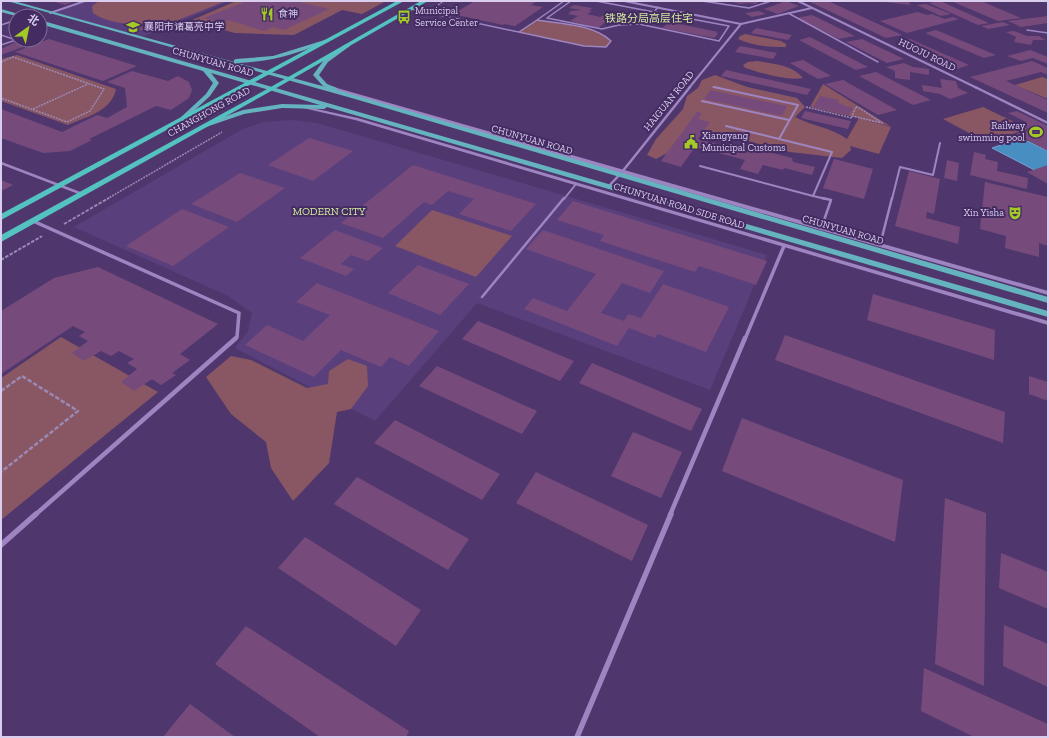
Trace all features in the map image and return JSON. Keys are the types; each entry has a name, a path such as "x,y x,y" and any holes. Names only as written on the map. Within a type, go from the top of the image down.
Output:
{"highway":[{"name":"CHANGHONG ROAD","path":"1,217 401,1"},
{"name":"CHANGHONG ROAD","path":"1,239 271,89 425,1"}],"main road":[{"name":"CHUNYUAN ROAD","path":"9,1 357,98 1048,300"},
{"name":"CHUNYUAN ROAD","path":"48,24 1048,314"},
{"path":"223,61 258,62 280,58 299,52 336,36"},
{"path":"355,41 326,61 316,75 325,84 357,98"},
{"path":"182,119 208,95 216,83 205,70"},
{"path":"203,127 243,112 282,106 337,107"}],"street":[{"path":"50,13 84,1"},
{"path":"624,1 738,22 741,24 812,8"},
{"name":"HUOJU ROAD","path":"798,1 1048,123"},
{"name":"HAIGUAN ROAD","path":"608,187 621,174 741,24"},
{"name":"CHUNYUAN ROAD SIDE ROAD","path":"331,87 621,174 821,228 1048,293"},
{"name":"CHUNYUAN ROAD SIDE ROAD","path":"305,107 356,119 1048,323"},
{"path":"1,163 82,194"},
{"path":"1,545 237,337 239,313 33,221"},
{"path":"577,737 784,246"}],"lane":[{"path":"518,32 564,1"},
{"path":"571,1 547,18 602,29 619,25 639,24 719,41 729,26 596,1"},
{"path":"702,1 749,8 771,1"},
{"path":"654,12 658,7"},
{"path":"411,9 584,46 606,47 611,41 608,37 599,32 537,20"},
{"path":"788,13 878,62"},
{"path":"1027,30 1048,33"},
{"path":"1,35 16,40 1,45"},
{"path":"713,87 798,105 779,139"},
{"path":"702,101 789,120"},
{"path":"726,126 832,152 813,196"},
{"path":"880,245 900,167 933,175 940,143"},
{"path":"700,166 831,200 821,228"},
{"path":"482,297 576,184"}],"path":[{"path":"1,62 13,57 104,89 90,111 67,122 1,98"},
{"path":"32,110 89,84"},
{"path":"798,105 852,118 852,116 882,123 858,107 856,107 852,116"},
{"path":"1,260 228,129"},
{"path":"1,391 22,376 78,410 1,472"}],"shaded area":[{"name":"襄阳市诸葛亮中学","path":"85,1 230,1 140,38 50,13"},
{"name":"襄阳市诸葛亮中学","path":"99,1 226,1 148,32 139,29 147,25 126,24 99,17 93,13 92,6"},
{"path":"236,1 386,1 362,14 342,10 294,35 235,33 190,21"},
{"path":"537,20 588,29 606,36 611,41 606,47 584,46 518,32"},
{"path":"745,34 781,41 786,44 786,47 761,46 738,39 740,36"},
{"path":"17,55 116,89 114,97 104,108 90,116 68,125 1,101 1,59"},
{"path":"757,61 776,64 788,68 803,78 797,79 774,76 745,68 743,65 748,62"},
{"path":"715,75 747,87 797,98 805,107 795,117 835,132 847,139 859,118 810,107 823,84 890,126 865,120 891,127 879,154 850,146 851,150 842,158 790,152 724,135 695,131 675,149 656,159 647,155 656,139 683,109 687,96 698,88 702,80"},
{"path":"1042,77 1048,79 1048,99 1015,85"},
{"path":"983,107 1028,129 986,142 943,119"},
{"path":"291,120 317,123 767,255 710,390 477,303 375,421 235,348 248,331 252,313 228,296 74,227 241,130 263,122"},
{"path":"432,210 512,236 476,277 395,246"},
{"path":"61,337 158,392 1,520 1,378"},
{"path":"231,356 251,360 307,388 328,384 329,371 348,359 367,366 368,386 351,409 337,412 329,463 293,501 271,468 266,442 231,414 206,377"}],"water":[{"path":"1021,138 1048,151 1048,177 992,148"}],"building":[{"path":"52,1 75,1 65,5"},
{"name":"食神","path":"247,1 296,1 329,9 284,30 273,27 264,31 228,20 221,23 204,18"},
{"path":"475,1 537,1 531,5 543,7 515,26 503,25 453,14"},
{"path":"730,1 759,1 756,4 740,4"},
{"path":"786,1 799,6 778,14 764,9"},
{"path":"808,1 828,1 902,35 886,38"},
{"path":"909,1 910,5 885,2"},
{"path":"940,1 989,23 978,25 929,3"},
{"path":"951,1 981,1 1021,18 998,21"},
{"path":"926,4 951,14 941,16 917,5"},
{"path":"574,5 592,8 589,11 592,11 587,14 600,17 610,12 630,16 626,19 613,16 615,18 613,19 619,20 614,24 606,22 598,28 570,21 578,16 568,14 571,11 582,10 569,8"},
{"path":"759,11 766,14 752,17 745,13"},
{"path":"918,12 927,15 932,14 945,19 953,17 959,19 907,33 880,21"},
{"path":"812,15 855,36 839,39 797,18"},
{"path":"1048,16 1048,23 1021,27 1008,21"},
{"path":"670,22 718,32 716,33 718,34 714,38 662,28"},
{"path":"1003,22 1010,25 988,29 981,26"},
{"path":"756,28 792,35 788,40 751,33"},
{"path":"936,30 996,55 984,58 925,33"},
{"path":"1014,31 1027,36 1039,36 1045,40 1033,40 1031,45 1014,42 1016,37 1006,32"},
{"path":"810,37 868,67 856,70 799,40"},
{"path":"48,39 137,66 103,81 15,52 25,48 48,48"},
{"path":"862,39 904,59 887,63 846,42"},
{"path":"910,39 969,65 957,69 898,42"},
{"path":"8,46 8,48 20,48 1,55 1,49"},
{"path":"740,46 777,53 773,59 735,52"},
{"path":"1030,50 1048,57 1048,64 1033,58 1021,61 1007,56"},
{"path":"803,60 831,76 818,79 790,63"},
{"path":"1032,61 1048,68 1048,75 1041,72 1006,81 1048,100 1048,113 970,77"},
{"path":"904,63 913,67 929,69 929,75 910,72 910,80 895,78 895,71 886,67"},
{"path":"726,70 811,89 807,95 721,76"},
{"path":"132,71 168,81 178,76 189,82 192,90 189,98 171,110 156,106 89,139 92,140 70,151 43,153 1,138 1,109 62,132 97,115 107,118 127,107 125,88 107,82"},
{"path":"876,72 931,100 913,105 859,76"},
{"path":"940,79 956,81 958,88 968,93 950,99 940,94 923,91 922,85 942,88"},
{"path":"843,80 897,110 878,115 825,84"},
{"path":"710,90 787,106 782,116 704,99"},
{"path":"820,96 839,100 838,103 853,108 849,115 813,107"},
{"path":"805,111 851,121 848,129 801,118"},
{"name":"Railway swimming pool","path":"1017,111 1048,126 1048,151 1016,134 1031,130 1020,124 1026,122 1008,113"},
{"name":"Xiangyang Municipal Customs","path":"697,112 702,113 698,119 710,122 698,139 725,146 737,144 792,158 793,162 815,167 812,175 784,168 783,170 763,165 758,174 740,169 745,160 695,147 681,167 661,161"},
{"path":"309,138 353,151 313,181 268,165"},
{"path":"974,152 986,155 985,159 998,162 997,171 1028,178 1027,189 970,175"},
{"path":"834,159 873,169 864,199 823,188"},
{"path":"947,160 959,163 957,181 944,178"},
{"path":"413,165 536,204 511,231 459,214 474,199 448,191 432,205 424,202 383,238 341,223"},
{"name":"Railway swimming pool","path":"1048,165 1048,184 1027,172"},
{"path":"909,171 940,179 934,214 927,212 926,218 960,227 958,244 895,226"},
{"path":"240,173 285,188 237,222 191,204"},
{"path":"1,180 13,185 1,191"},
{"name":"Xin Yisha","path":"985,182 1048,197 1048,246 1039,243 1039,257 1005,248 1006,236 980,229"},
{"path":"573,201 767,261 756,285 699,266 695,272 600,241 604,235 557,220"},
{"path":"182,209 229,227 173,266 126,246"},
{"path":"335,230 383,248 368,261 351,255 341,264 354,269 346,276 300,258"},
{"path":"543,230 664,271 650,293 622,283 601,313 624,321 628,314 641,318 663,284 729,307 706,352 658,334 655,338 629,328 617,346 524,309 533,298 567,311 596,274 526,249"},
{"path":"418,265 469,284 440,315 388,293"},
{"path":"98,267 218,324 180,354 190,360 172,373 176,375 161,385 152,379 134,391 121,382 137,369 127,363 134,359 119,351 111,356 101,351 84,361 72,353 88,341 79,336 85,332 73,326 1,374 1,311 54,278"},
{"path":"317,283 439,331 409,366 390,357 381,367 341,350 314,377 245,345 267,325 303,341 330,315 296,302"},
{"path":"873,294 995,330 994,360 867,320"},
{"path":"478,321 574,361 560,381 462,339"},
{"path":"785,335 1005,412 1003,443 775,360"},
{"path":"592,363 702,409 691,431 579,383"},
{"path":"437,366 537,411 522,434 419,386"},
{"path":"1029,376 1048,382 1048,401 1029,394"},
{"path":"742,418 903,480 895,542 722,471"},
{"path":"395,420 500,474 482,500 374,443"},
{"path":"633,432 682,452 661,498 611,476"},
{"path":"536,472 648,525 632,561 516,503"},
{"path":"357,477 469,539 448,570 334,504"},
{"path":"945,498 986,513 984,686 935,664"},
{"path":"305,537 421,610 396,646 278,568"},
{"path":"1001,553 1048,572 1048,609 999,588"},
{"path":"1004,625 1048,644 1048,687 1003,666"},
{"path":"246,626 409,731 406,737 320,737 215,664"},
{"path":"924,668 1048,724 1048,737 974,737 921,711"},
{"path":"190,704 235,737 163,737"}],"place":[{"name":"食神","path":"267,14"},
{"name":"Municipal Service Center","path":"404,17"},
{"name":"襄阳市诸葛亮中学","path":"133,27"},
{"name":"Railway swimming pool","path":"1036,132"},
{"name":"Xiangyang Municipal Customs","path":"691,142"},
{"name":"Xin Yisha","path":"1015,213"}],"district":[{"name":"铁路分局高层住宅","path":"649,18"},
{"name":"MODERN CITY","path":"329,211"}]}
